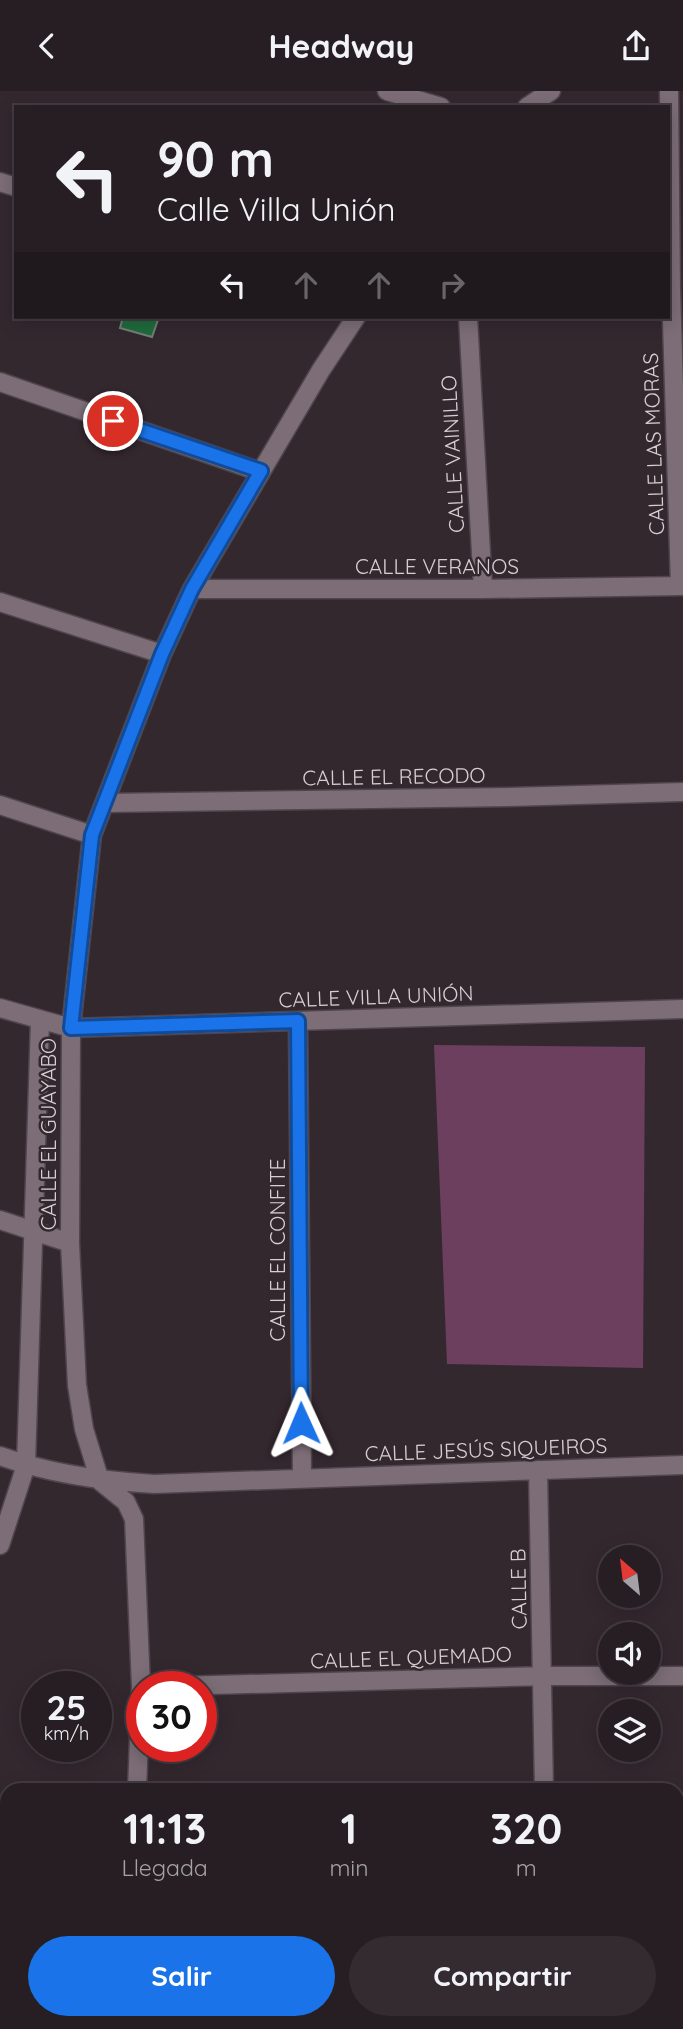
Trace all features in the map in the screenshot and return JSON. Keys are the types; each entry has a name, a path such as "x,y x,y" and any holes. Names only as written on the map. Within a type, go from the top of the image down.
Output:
{"street":[{"path":"390,91 436,105"},
{"path":"530,105 551,91"},
{"name":"CALLE LAS MORAS","path":"670,190 681,586"},
{"name":"CALLE EL GUAYABO","path":"100,1481 84,1429 78,1385 70,1243 71,1028 92,835 162,654 192,589 321,370 355,319"},
{"name":"CALLE VAINILLO","path":"468,319 482,589"},
{"path":"0,382 261,471"},
{"name":"CALLE VERANOS","path":"192,589 681,586"},
{"path":"0,602 162,654"},
{"name":"CALLE EL RECODO","path":"106,803 683,792"},
{"path":"0,805 92,835"},
{"name":"CALLE VILLA UNIÓN","path":"0,1008 71,1028 683,1009"},
{"path":"0,1545 26,1465 40,1020"},
{"name":"CALLE EL CONFITE","path":"298,1021 302,1478"},
{"path":"0,1220 70,1243"},
{"name":"CALLE JESÚS SIQUEIROS","path":"0,1456 26,1465 100,1481 154,1484 683,1465"},
{"name":"CALLE B","path":"538,1470 544,1783"},
{"path":"100,1481 126,1503 134,1519 140,1671"},
{"name":"CALLE EL QUEMADO","path":"217,1685 543,1676 683,1676"},
{"path":"137,1783 138,1762"}],"shaded area":[{"path":"434,1045 645,1047 643,1368 447,1364"}],"building":[{"path":"122,319 158,319 152,337 120,328"}],"route":[{"path":"113,421 261,471 192,589 162,654 92,835 71,1028 298,1021 301,1423"}]}
